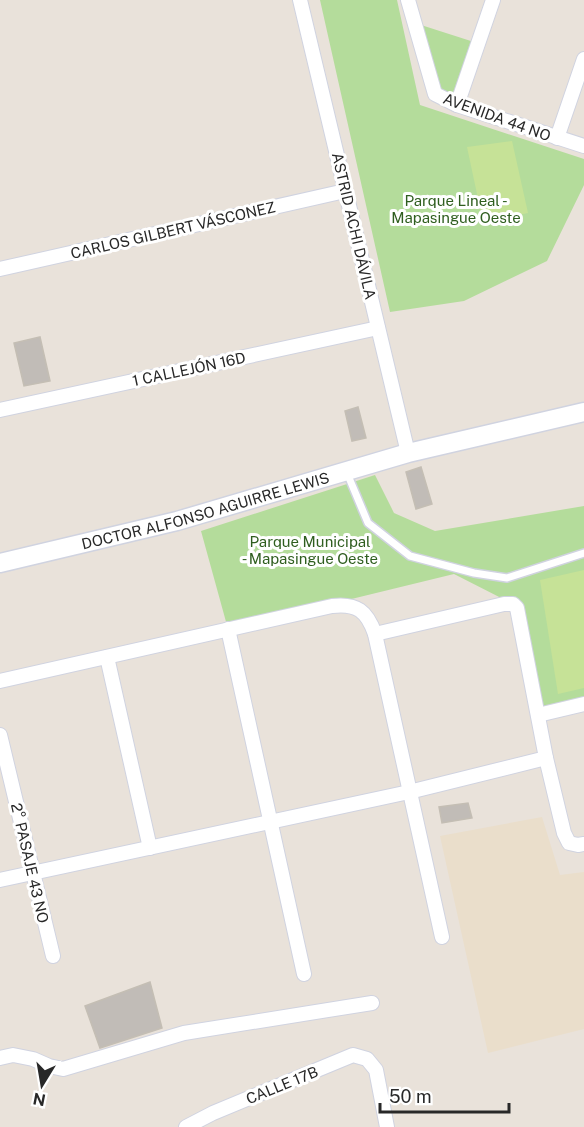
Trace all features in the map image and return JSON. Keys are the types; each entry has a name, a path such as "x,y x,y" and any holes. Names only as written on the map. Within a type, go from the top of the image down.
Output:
{"street":[{"name":"ASTRID ACHI DÁVILA","path":"300,0 408,453"},
{"name":"AVENIDA 44 NO","path":"408,0 435,94 457,105 584,146"},
{"path":"457,105 493,0"},
{"path":"557,138 584,59"},
{"name":"CARLOS GILBERT VÁSCONEZ","path":"0,269 345,191"},
{"name":"1 CALLEJÓN 16D","path":"0,410 378,328"},
{"name":"DOCTOR ALFONSO AGUIRRE LEWIS","path":"0,562 177,521 408,453 584,412"},
{"path":"375,634 504,604 513,604 517,608 546,758 564,833 569,843 584,844"},
{"path":"0,681 333,606 347,605 356,608 366,614 375,634 442,937"},
{"path":"228,629 304,974"},
{"path":"107,657 150,848"},
{"path":"538,715 584,704"},
{"name":"2° PASAJE 43 NO","path":"0,735 52,956"},
{"path":"0,880 410,792 546,758"},
{"path":"0,1058 13,1055 63,1069 184,1033 372,1003"},
{"name":"CALLE 17B","path":"186,1127 214,1120 353,1055 367,1059 376,1070 387,1127"}],"lane":[{"path":"346,471 368,523 410,556 474,573 507,578 584,553"}],"shaded area":[{"path":"542,817 560,875 584,872 584,1029 488,1053 440,836"}],"green space":[{"name":"Parque Lineal - Mapasingue Oeste","path":"320,0 397,0 420,105 584,159 584,185 547,261 464,301 390,312"},
{"path":"421,25 474,42 455,96 440,92"},
{"path":"512,141 528,213 483,222 467,147"},
{"name":"Parque Municipal - Mapasingue Oeste","path":"375,475 394,513 435,531 584,506 584,704 538,715 513,604 454,574 228,629 201,531"},
{"path":"584,570 584,688 558,694 540,580"}],"building":[{"path":"40,337 50,381 24,386 14,343"},
{"path":"358,407 366,438 352,441 345,411"},
{"path":"421,467 432,504 416,509 406,472"},
{"path":"468,803 472,818 442,823 439,807"},
{"path":"150,982 162,1028 100,1048 85,1006"}]}
